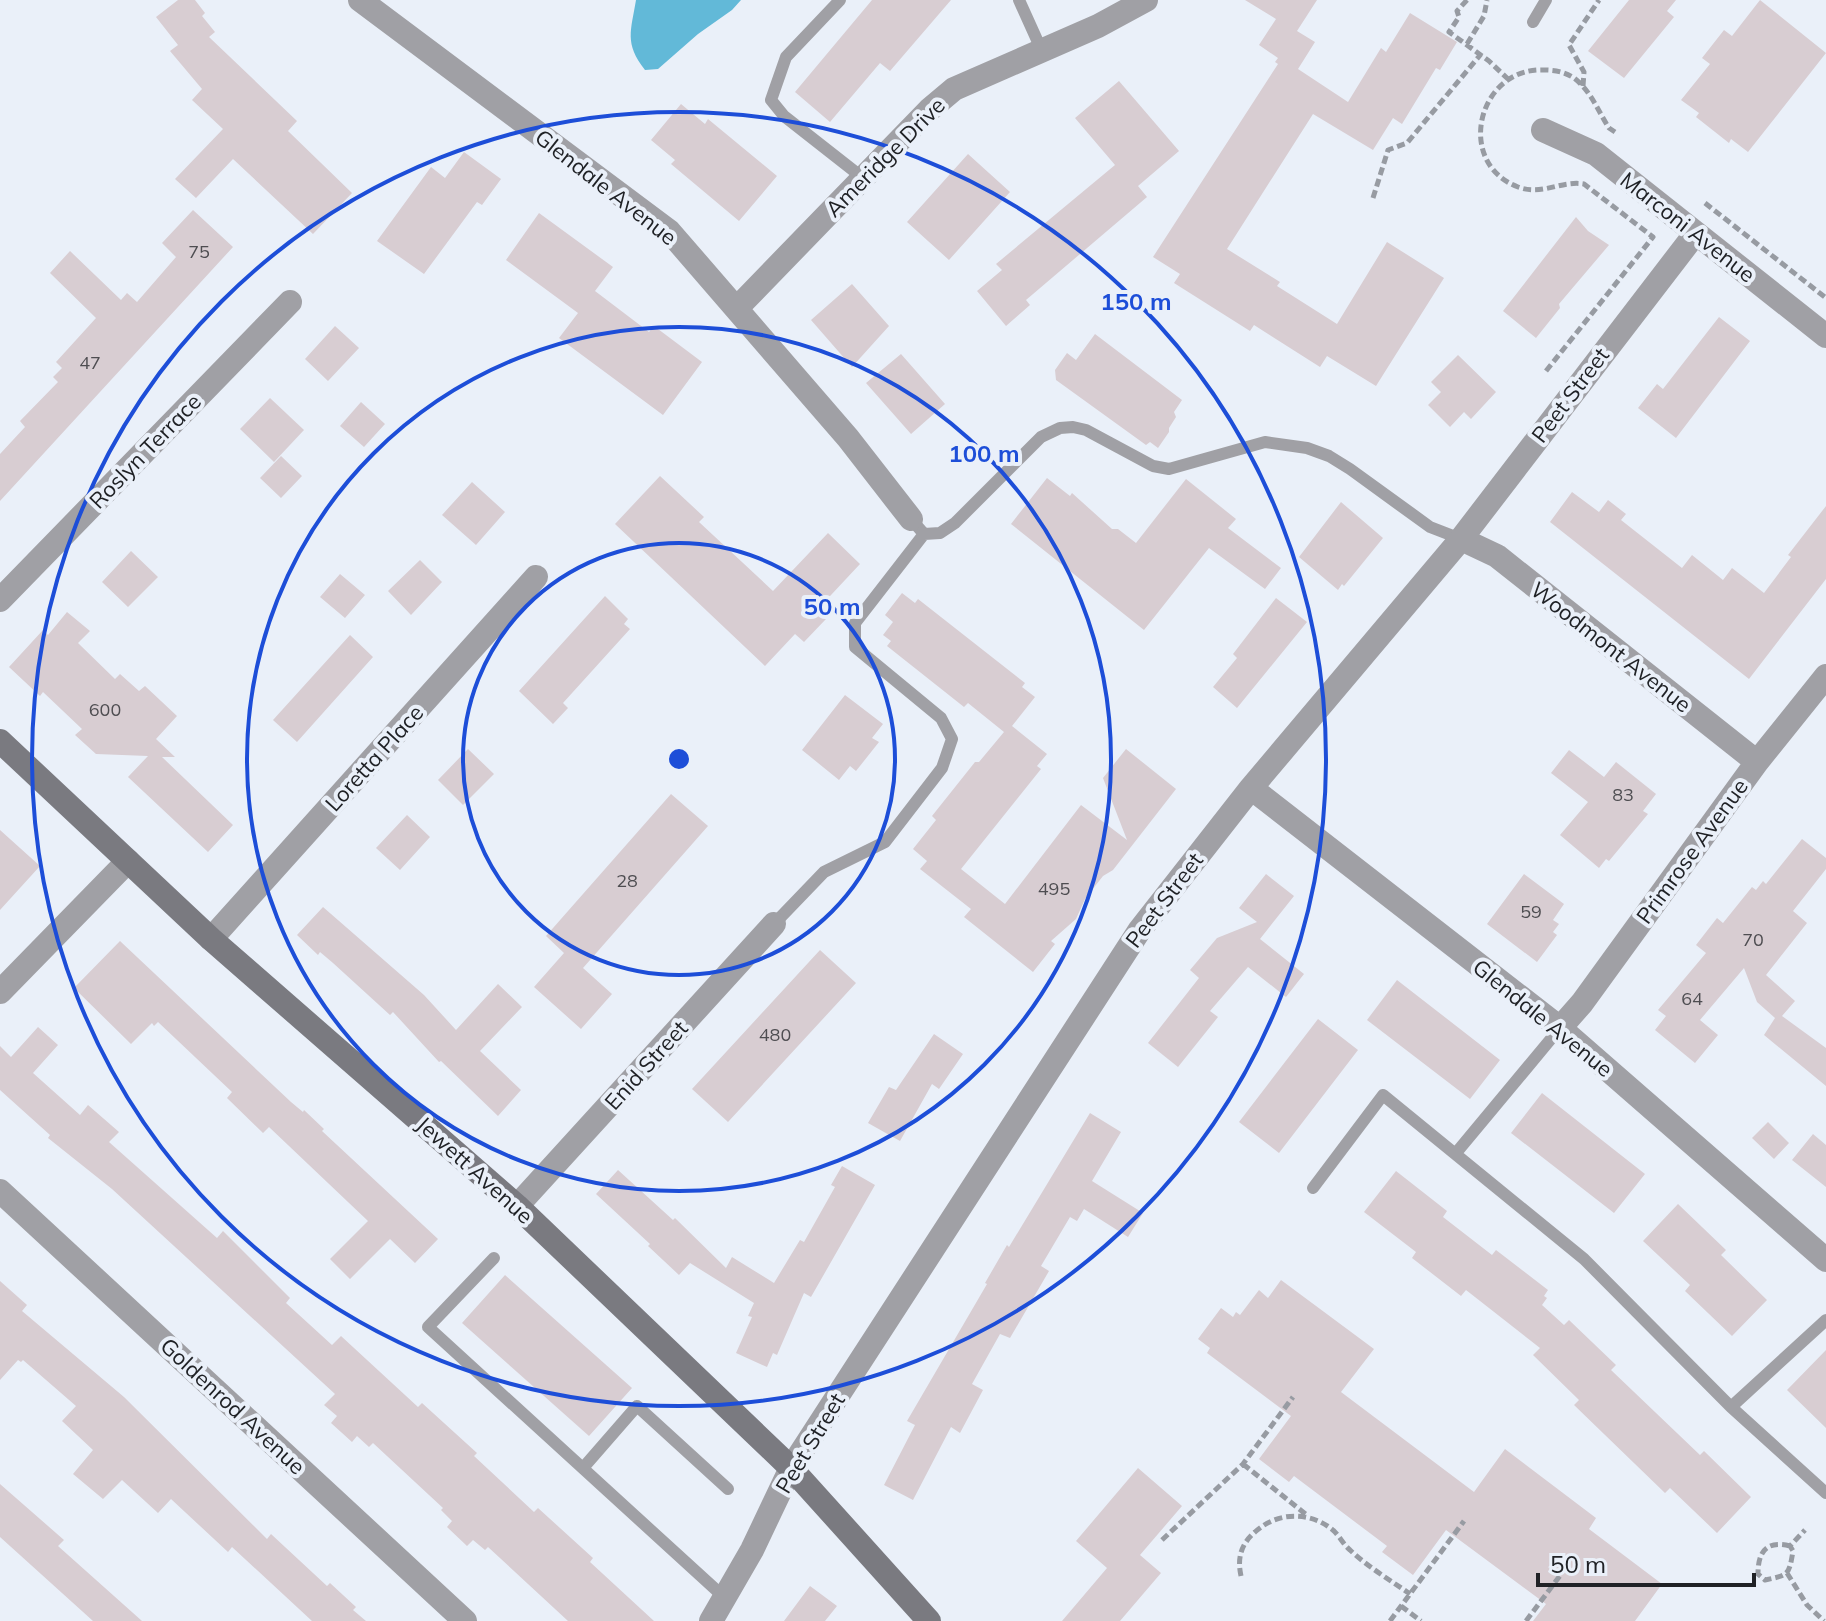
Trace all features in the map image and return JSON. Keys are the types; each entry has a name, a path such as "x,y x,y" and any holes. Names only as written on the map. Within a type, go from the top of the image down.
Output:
{"main road":[{"name":"Jewett Avenue","path":"0,741 211,939 517,1206 791,1468 929,1621"}],"street":[{"name":"Glendale Avenue","path":"360,0 669,231 848,438 918,527"},
{"name":"Ameridge Drive","path":"737,308 929,110 954,89 1098,26 1146,0"},
{"name":"Marconi Avenue","path":"1543,130 1596,154 1826,336"},
{"name":"Peet Street","path":"711,1621 752,1550 791,1468 1139,931 1251,788 1461,539 1695,234"},
{"name":"Roslyn Terrace","path":"0,600 290,302"},
{"name":"Woodmont Avenue","path":"1461,539 1497,556 1757,762"},
{"name":"Loretta Place","path":"211,939 536,577"},
{"name":"Primrose Avenue","path":"1560,1028 1582,1003 1757,762 1826,676"},
{"name":"Glendale Avenue","path":"1251,788 1560,1028 1826,1260"},
{"path":"0,992 128,861"},
{"name":"Enid Street","path":"517,1206 774,924"},
{"name":"Goldenrod Avenue","path":"0,1191 465,1621"}],"lane":[{"path":"840,0 786,57 771,100 784,116 863,178"},
{"path":"1019,0 1042,51"},
{"path":"1533,22 1546,0"},
{"path":"774,924 824,872 885,842 942,768 952,739 941,718 855,647 855,623 918,527 940,533 955,523 1041,437 1060,428 1086,430 1153,466 1169,469 1265,442 1307,448 1329,456 1350,469 1430,527 1461,539"},
{"path":"1456,1153 1560,1028"},
{"path":"1313,1188 1383,1095 1584,1259 1731,1407 1826,1493"},
{"path":"494,1258 428,1327 725,1598"},
{"path":"1731,1407 1826,1320"},
{"path":"583,1468 637,1406 728,1489"}],"path":[{"path":"1467,0 1457,11 1459,17 1449,32 1481,54 1508,79"},
{"path":"1467,44 1484,16 1487,0"},
{"path":"1583,86 1584,72 1569,45 1599,0"},
{"path":"1373,198 1388,150 1407,143 1481,54"},
{"path":"1772,255 1826,298"},
{"path":"1162,1540 1243,1464 1293,1397"},
{"path":"1243,1464 1410,1594"},
{"path":"1241,1576 1238,1562 1241,1552 1247,1539 1258,1528 1284,1516 1310,1517"},
{"path":"1390,1621 1464,1521"},
{"path":"1790,1546 1805,1530"},
{"path":"1786,1544 1790,1546 1793,1551 1784,1576 1765,1580 1758,1574 1758,1556 1765,1549 1786,1544"},
{"path":"1526,1621 1562,1573"},
{"path":"1787,1573 1807,1605 1824,1621"},
{"path":"1401,1606 1421,1621"}],"water":[{"path":"636,0 741,0 658,69 645,70 632,44"}],"building":[{"path":"178,0 195,0 205,13 202,16 215,32 209,37 297,121 288,131 352,193 313,234 233,159 196,198 175,179 223,129 192,100 202,89 170,51 178,45 156,17"},
{"path":"872,0 951,0 890,71 880,63 830,122 795,92"},
{"path":"1245,0 1317,0 1297,31 1315,42 1298,69 1348,102 1381,48 1386,52 1410,13 1457,42 1440,70 1436,68 1402,124 1393,118 1373,150 1313,114 1227,249 1280,282 1277,286 1337,324 1387,242 1444,278 1376,386 1327,356 1320,367 1254,325 1250,331 1174,283 1180,274 1153,257 1278,64 1275,62 1278,58 1259,45 1276,19"},
{"path":"1629,0 1676,0 1667,11 1674,17 1624,78 1588,51"},
{"path":"1760,0 1826,53 1748,152 1731,139 1729,143 1696,117 1699,113 1681,100 1710,64 1702,58 1724,30 1732,36"},
{"path":"1119,81 1179,151 1138,186 1147,197 1026,300 1030,305 1006,326 977,291 1002,270 996,264 1115,165 1075,118"},
{"path":"681,104 705,124 708,119 777,176 739,221 671,164 675,160 651,140"},
{"path":"464,152 501,179 482,205 477,202 424,274 377,241 431,167 445,178"},
{"path":"968,154 1010,192 949,260 907,222"},
{"path":"193,210 233,247 0,501 0,454 25,427 20,421 58,382 53,377 62,368 56,362 96,318 50,273 70,251 121,300 127,293 137,302 176,257 162,243"},
{"path":"539,213 613,267 595,291 649,332 654,326 702,362 663,415 559,338 578,313 506,260"},
{"path":"1576,217 1588,231 1609,245 1559,304 1560,308 1536,338 1503,311"},
{"path":"852,284 889,326 852,367 811,320"},
{"path":"1719,317 1750,341 1676,438 1638,408 1657,384 1663,389"},
{"path":"335,326 359,348 328,381 305,359"},
{"path":"1095,334 1182,400 1174,412 1176,417 1169,432 1158,448 1150,442 1146,445 1056,380 1055,370 1067,353 1076,360"},
{"path":"901,354 945,404 911,434 866,383"},
{"path":"1458,355 1496,392 1471,419 1464,412 1450,427 1428,405 1441,392 1431,382"},
{"path":"270,398 304,430 274,462 240,429"},
{"path":"361,402 385,424 364,447 340,426"},
{"path":"281,456 302,476 281,498 260,478"},
{"path":"660,476 704,517 699,522 773,591 828,533 860,564 817,610 826,619 804,642 795,634 765,666 615,524"},
{"path":"1047,478 1070,496 1072,493 1112,529 1118,529 1136,543 1186,479 1236,519 1228,528 1281,568 1265,589 1209,548 1144,630 1011,524"},
{"path":"472,482 505,512 476,545 442,515"},
{"path":"1572,492 1599,512 1608,500 1626,514 1621,520 1682,568 1692,555 1723,580 1732,568 1764,593 1791,557 1788,555 1826,506 1826,579 1749,679 1550,522"},
{"path":"1341,502 1383,538 1338,590 1299,557"},
{"path":"131,551 158,577 128,607 102,582"},
{"path":"420,560 442,582 411,615 388,591"},
{"path":"340,574 365,595 345,618 320,597"},
{"path":"902,593 915,603 918,599 1025,683 1022,687 1035,697 1012,726 1047,754 1037,766 1041,769 961,869 1005,904 1081,805 1127,840 1103,778 1126,749 1176,789 1113,870 1103,876 1085,899 1076,919 1051,941 1055,944 1033,972 964,917 971,909 920,869 927,861 913,849 936,820 932,816 975,762 979,762 1004,732 968,703 964,707 887,646 891,641 883,635 893,622 885,615"},
{"path":"605,596 628,619 624,624 630,629 563,703 568,708 553,724 519,691"},
{"path":"1276,598 1307,622 1237,708 1213,687 1237,658 1233,654"},
{"path":"67,612 90,631 78,643 115,679 120,674 139,691 145,686 177,716 156,739 175,757 162,757 233,825 208,852 128,777 148,756 96,754 75,735 82,729 43,692 40,696 9,667 43,630 48,635"},
{"path":"350,635 373,657 297,742 273,720"},
{"path":"845,695 883,724 872,738 879,742 856,771 850,766 839,780 802,750"},
{"path":"468,749 494,774 463,805 438,780"},
{"path":"1569,750 1604,777 1616,762 1656,794 1643,811 1648,814 1609,861 1606,859 1599,868 1560,835 1588,802 1551,773"},
{"path":"671,794 708,826 583,968 612,994 581,1029 534,987 564,953 546,936"},
{"path":"407,815 430,837 400,870 376,848"},
{"path":"0,830 40,866 0,910"},
{"path":"1802,839 1826,858 1826,869 1793,911 1807,923 1766,975 1795,1001 1782,1016 1826,1048 1826,1086 1764,1035 1775,1018 1757,1002 1744,968 1700,1020 1718,1035 1695,1063 1655,1030 1666,1016 1658,1010 1706,953 1696,945 1717,918 1723,923 1752,887 1756,890 1763,881 1766,884"},
{"path":"1266,874 1294,896 1260,939 1304,974 1286,997 1248,967 1210,1011 1218,1017 1178,1067 1148,1043 1199,978 1190,970 1217,938 1257,922 1239,908"},
{"path":"1524,874 1564,904 1553,920 1559,924 1553,932 1557,935 1537,962 1487,924"},
{"path":"323,907 424,995 456,1030 498,984 522,1007 480,1051 521,1090 498,1116 439,1062 393,1012 390,1015 297,935"},
{"path":"120,941 291,1102 304,1110 324,1129 322,1131 438,1239 415,1263 390,1239 350,1279 330,1259 368,1221 269,1127 263,1133 227,1098 232,1092 158,1022 154,1026 152,1023 131,1044 74,988"},
{"path":"820,950 856,983 728,1122 692,1089"},
{"path":"1397,980 1500,1060 1470,1099 1367,1020"},
{"path":"1318,1019 1358,1050 1279,1153 1239,1122"},
{"path":"38,1027 58,1045 33,1073 80,1115 88,1105 119,1132 109,1142 217,1238 223,1231 290,1298 286,1303 332,1345 341,1336 418,1407 422,1403 477,1453 474,1456 534,1512 538,1508 593,1558 590,1562 654,1621 568,1621 488,1547 485,1550 473,1540 467,1546 447,1527 452,1521 441,1510 443,1508 373,1443 369,1447 357,1436 352,1442 331,1423 337,1416 324,1405 335,1394 112,1189 48,1138 50,1135 0,1090 0,1046 11,1057"},
{"path":"934,1034 963,1054 939,1089 932,1084 900,1141 868,1123 889,1087 896,1090"},
{"path":"1542,1093 1645,1174 1614,1213 1511,1133"},
{"path":"1090,1113 1121,1132 1092,1181 1143,1213 1128,1237 1084,1209 1077,1221 1070,1217 1041,1266 1049,1271 1010,1338 1000,1334 972,1384 983,1390 960,1433 951,1427 913,1500 884,1485 915,1425 907,1421 1007,1245 1009,1247"},
{"path":"1768,1122 1789,1143 1774,1159 1752,1138"},
{"path":"1813,1134 1826,1145 1826,1187 1792,1160"},
{"path":"842,1166 875,1185 811,1297 804,1293 777,1355 773,1353 767,1367 736,1353 752,1317 748,1316 754,1303 690,1263 679,1275 596,1194 618,1170 673,1220 675,1218 726,1268 732,1257 774,1283 800,1240 804,1242 835,1187 831,1185"},
{"path":"1396,1171 1447,1211 1443,1217 1492,1255 1496,1250 1548,1290 1542,1305 1564,1325 1569,1320 1616,1365 1611,1370 1700,1455 1704,1451 1751,1497 1717,1533 1670,1488 1665,1493 1574,1405 1579,1400 1533,1355 1540,1348 1466,1290 1461,1296 1412,1258 1416,1252 1364,1212"},
{"path":"1678,1204 1726,1250 1721,1255 1767,1300 1732,1336 1685,1291 1690,1285 1643,1241"},
{"path":"505,1275 632,1388 589,1436 462,1323"},
{"path":"1281,1280 1374,1349 1341,1392 1474,1492 1505,1449 1596,1518 1589,1529 1662,1584 1635,1621 1533,1621 1546,1604 1446,1530 1413,1575 1382,1552 1387,1546 1294,1476 1289,1482 1259,1459 1291,1416 1207,1353 1210,1348 1198,1339 1221,1308 1233,1317 1236,1312 1240,1315 1259,1290 1268,1298"},
{"path":"0,1281 27,1305 22,1311 124,1397 267,1539 271,1534 327,1586 330,1583 366,1621 312,1621 232,1547 228,1552 171,1499 158,1513 122,1480 103,1499 73,1474 93,1450 62,1421 76,1406 23,1360 18,1360 0,1380"},
{"path":"1826,1350 1826,1428 1787,1390"},
{"path":"1138,1468 1182,1506 1140,1555 1161,1573 1120,1621 1062,1621 1107,1568 1076,1541"},
{"path":"0,1484 64,1540 58,1546 142,1621 93,1621 0,1537"},
{"path":"810,1586 837,1606 825,1621 784,1621"}]}
